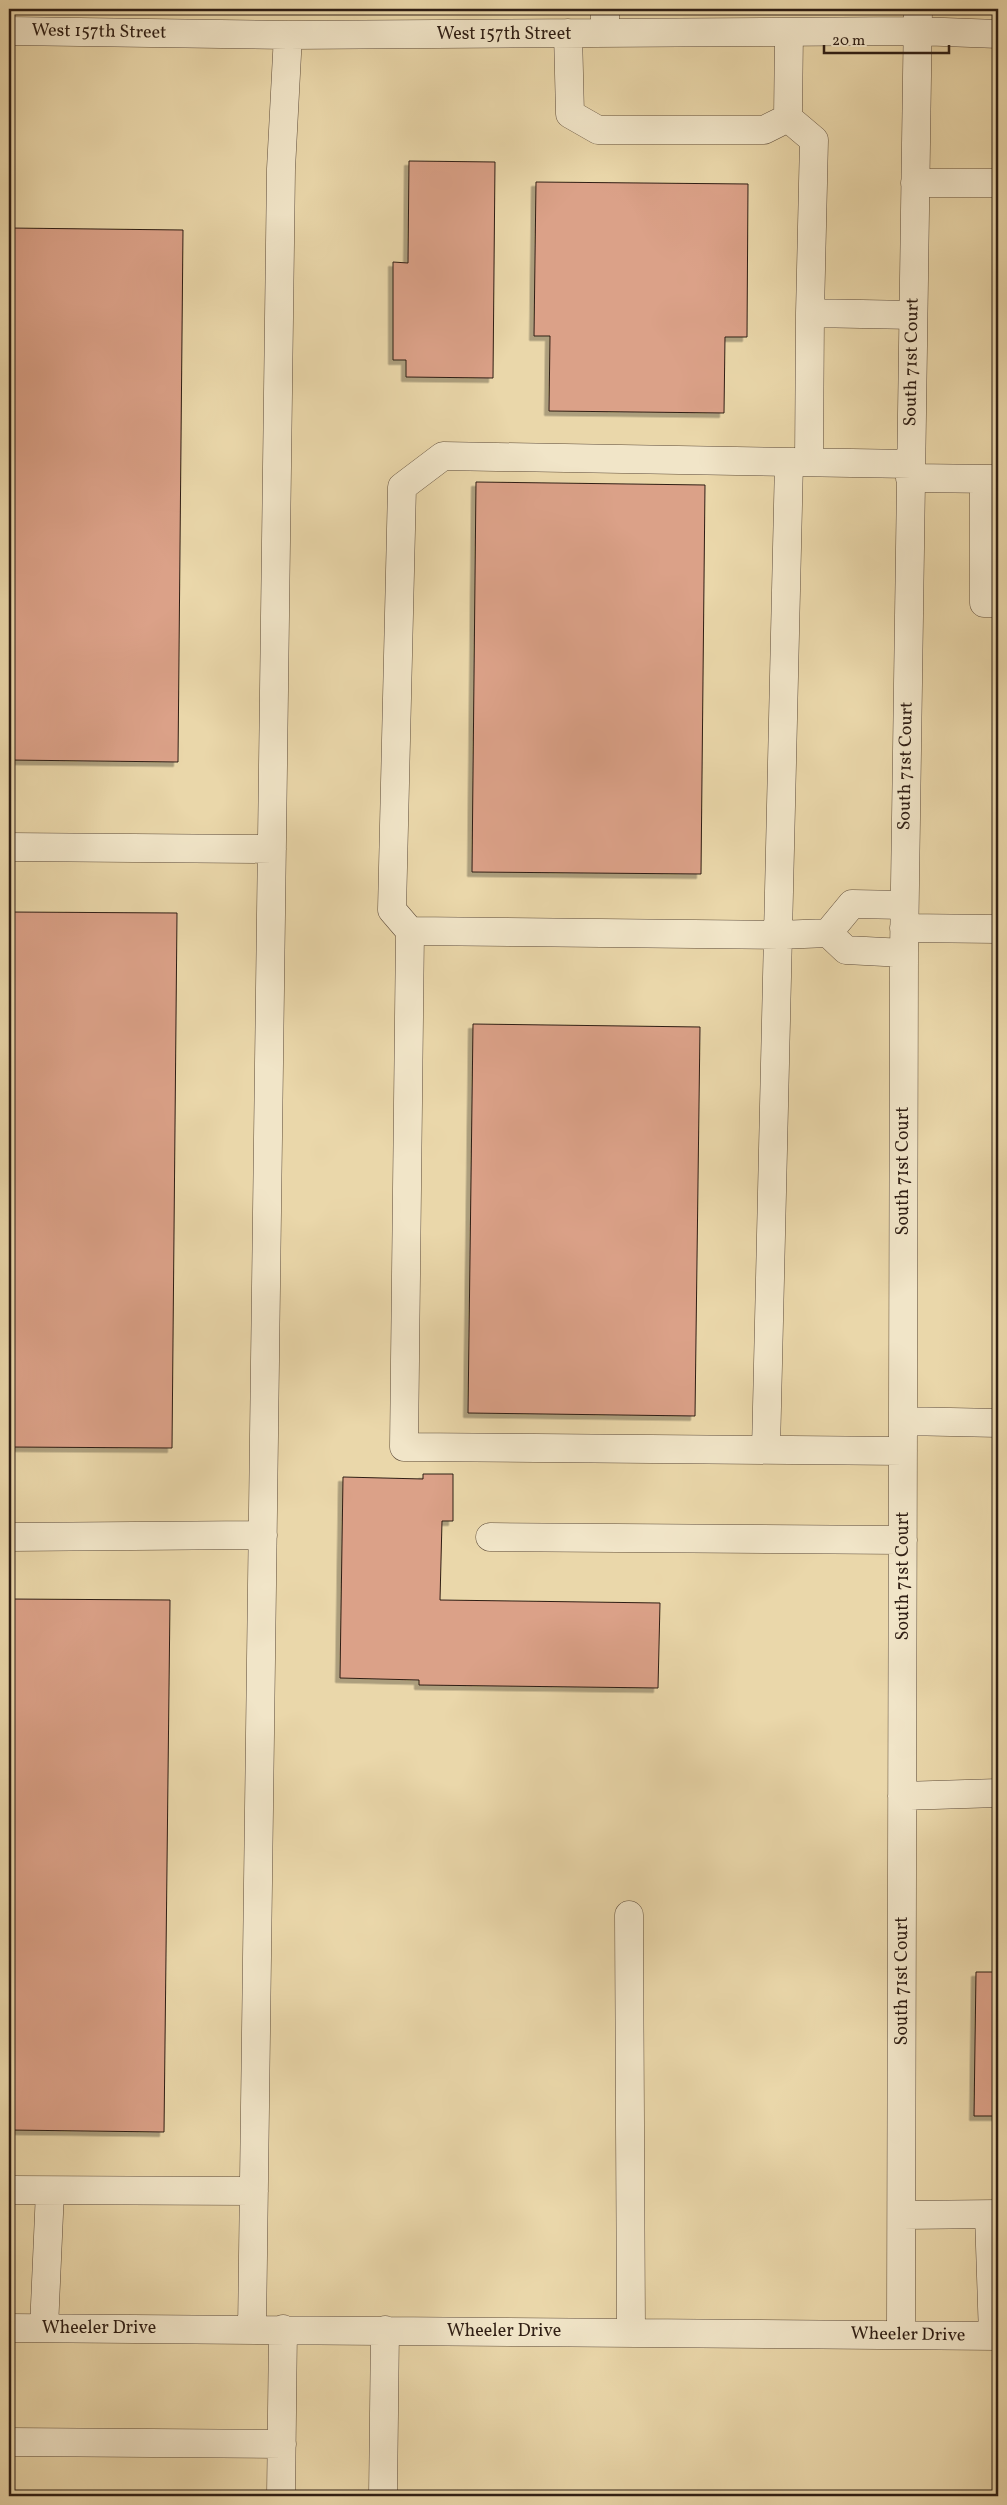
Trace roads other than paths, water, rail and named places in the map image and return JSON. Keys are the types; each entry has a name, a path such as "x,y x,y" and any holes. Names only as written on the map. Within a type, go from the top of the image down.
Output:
{"street":[{"name":"West 157th Street","path":"14,24 288,35 568,33 605,21 789,32 917,20 998,34"},
{"name":"South 71st Court","path":"901,2334 904,929 917,20"},
{"path":"788,118 789,32"},
{"path":"568,33 570,114 598,130 764,130 788,118"},
{"path":"252,2330 281,179 288,35"},
{"path":"766,1450 779,935 799,462 810,313 814,140 788,118"},
{"path":"915,183 998,183"},
{"path":"810,313 913,315"},
{"path":"903,1451 404,1447 410,931 392,910 402,487 443,456 799,462 991,479 984,603 998,603"},
{"path":"9,847 272,849"},
{"path":"828,933 852,904 904,929"},
{"path":"410,931 779,935 828,933 846,950 904,929 998,929"},
{"path":"903,1421 998,1422"},
{"path":"9,1537 263,1535"},
{"path":"490,1537 903,1540"},
{"path":"902,1796 998,1793"},
{"path":"629,1915 631,2332"},
{"path":"9,2190 254,2191"},
{"path":"44,2328 50,2191"},
{"path":"902,2215 994,2214 996,2336"},
{"name":"Wheeler Drive","path":"9,2328 996,2336"},
{"path":"281,2496 283,2329"},
{"path":"383,2496 385,2330"},
{"path":"9,2442 282,2444"}]}
